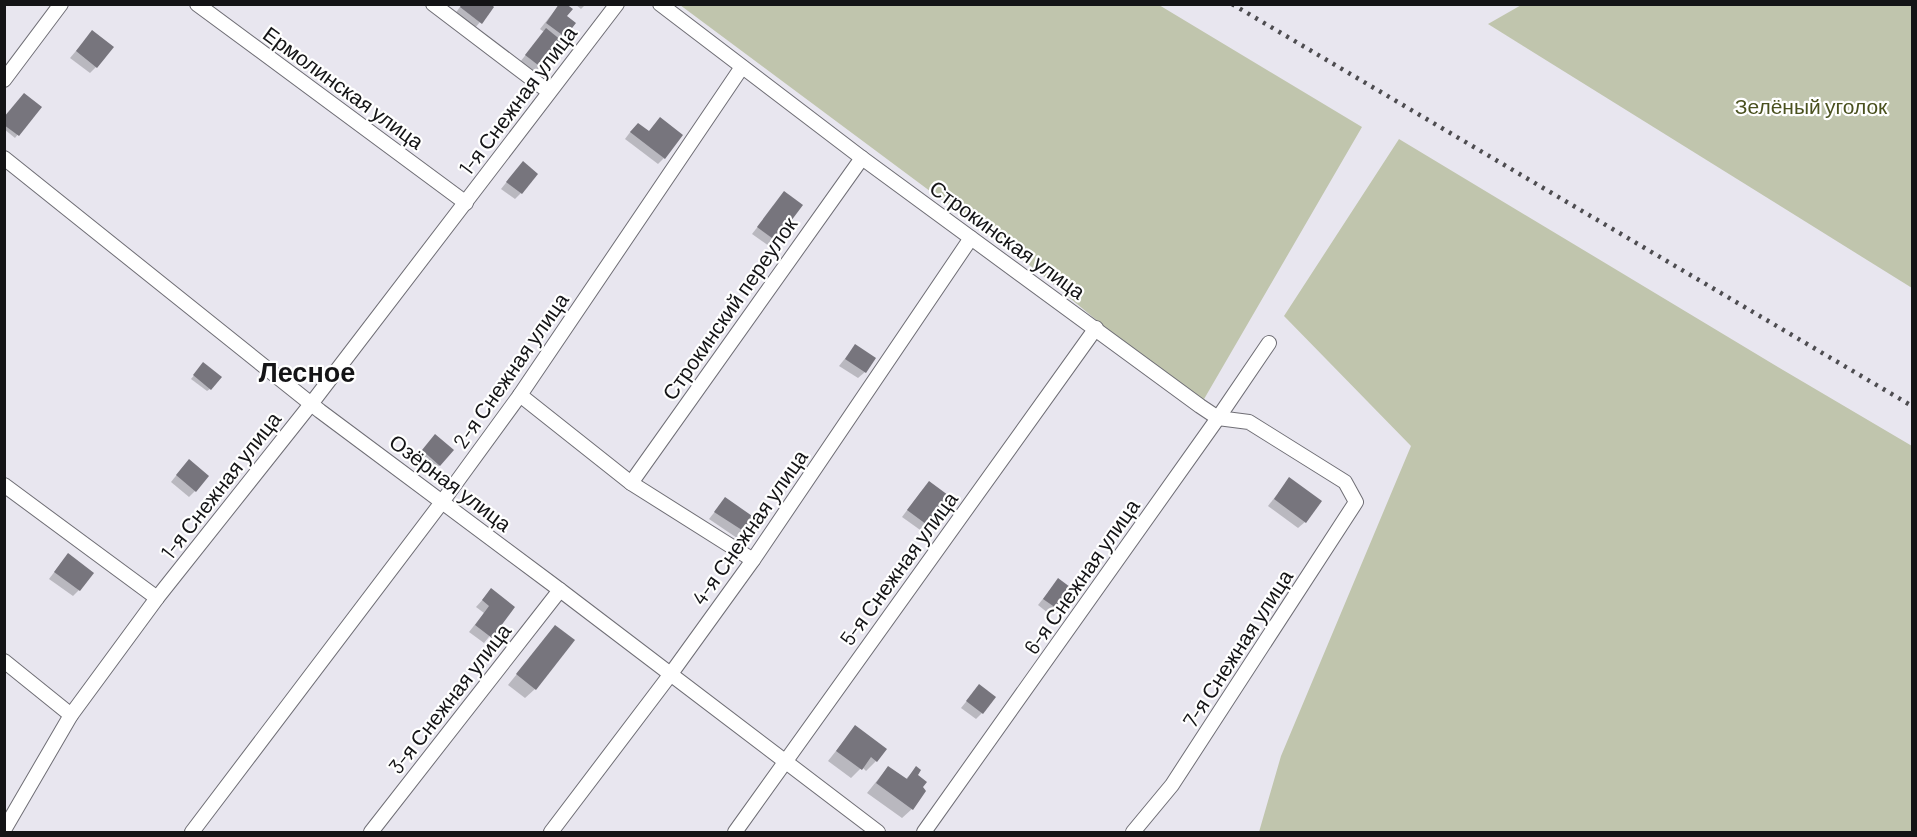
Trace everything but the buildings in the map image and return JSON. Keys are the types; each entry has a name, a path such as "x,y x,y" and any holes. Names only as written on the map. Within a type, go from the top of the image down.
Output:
{"street":[{"path":"4,80 61,4"},
{"name":"Ермолинская улица","path":"197,4 465,203"},
{"path":"433,4 549,92"},
{"name":"1-я Снежная улица","path":"4,831 71,715 157,598 311,404 616,4"},
{"name":"Строкинская улица","path":"660,4 862,158 1218,418 1249,422 1345,482"},
{"name":"2-я Снежная улица","path":"192,832 442,502 520,395 742,66"},
{"name":"Озёрная улица","path":"4,158 311,404 878,832"},
{"name":"Строкинский переулок","path":"631,483 862,158"},
{"name":"4-я Снежная улица","path":"551,832 670,675 753,560 971,238"},
{"name":"5-я Снежная улица","path":"735,832 1096,328"},
{"name":"6-я Снежная улица","path":"924,832 1269,343"},
{"path":"520,395 631,483 753,560"},
{"name":"7-я Снежная улица","path":"1133,832 1172,785 1356,502 1345,482"},
{"path":"4,485 157,598"},
{"name":"3-я Снежная улица","path":"371,832 560,590"},
{"path":"4,661 71,715"}],"green space":[{"name":"Зелёный уголок","path":"1523,4 1912,5 1912,288 1488,24"},
{"path":"680,5 1159,5 1362,127 1200,406 1036,270"},
{"path":"1399,139 1912,446 1912,832 1259,832 1281,756 1411,446 1284,316"}],"railway":[{"path":"1232,4 1912,406"}],"district":[{"name":"Лесное","path":"307,371"}]}
